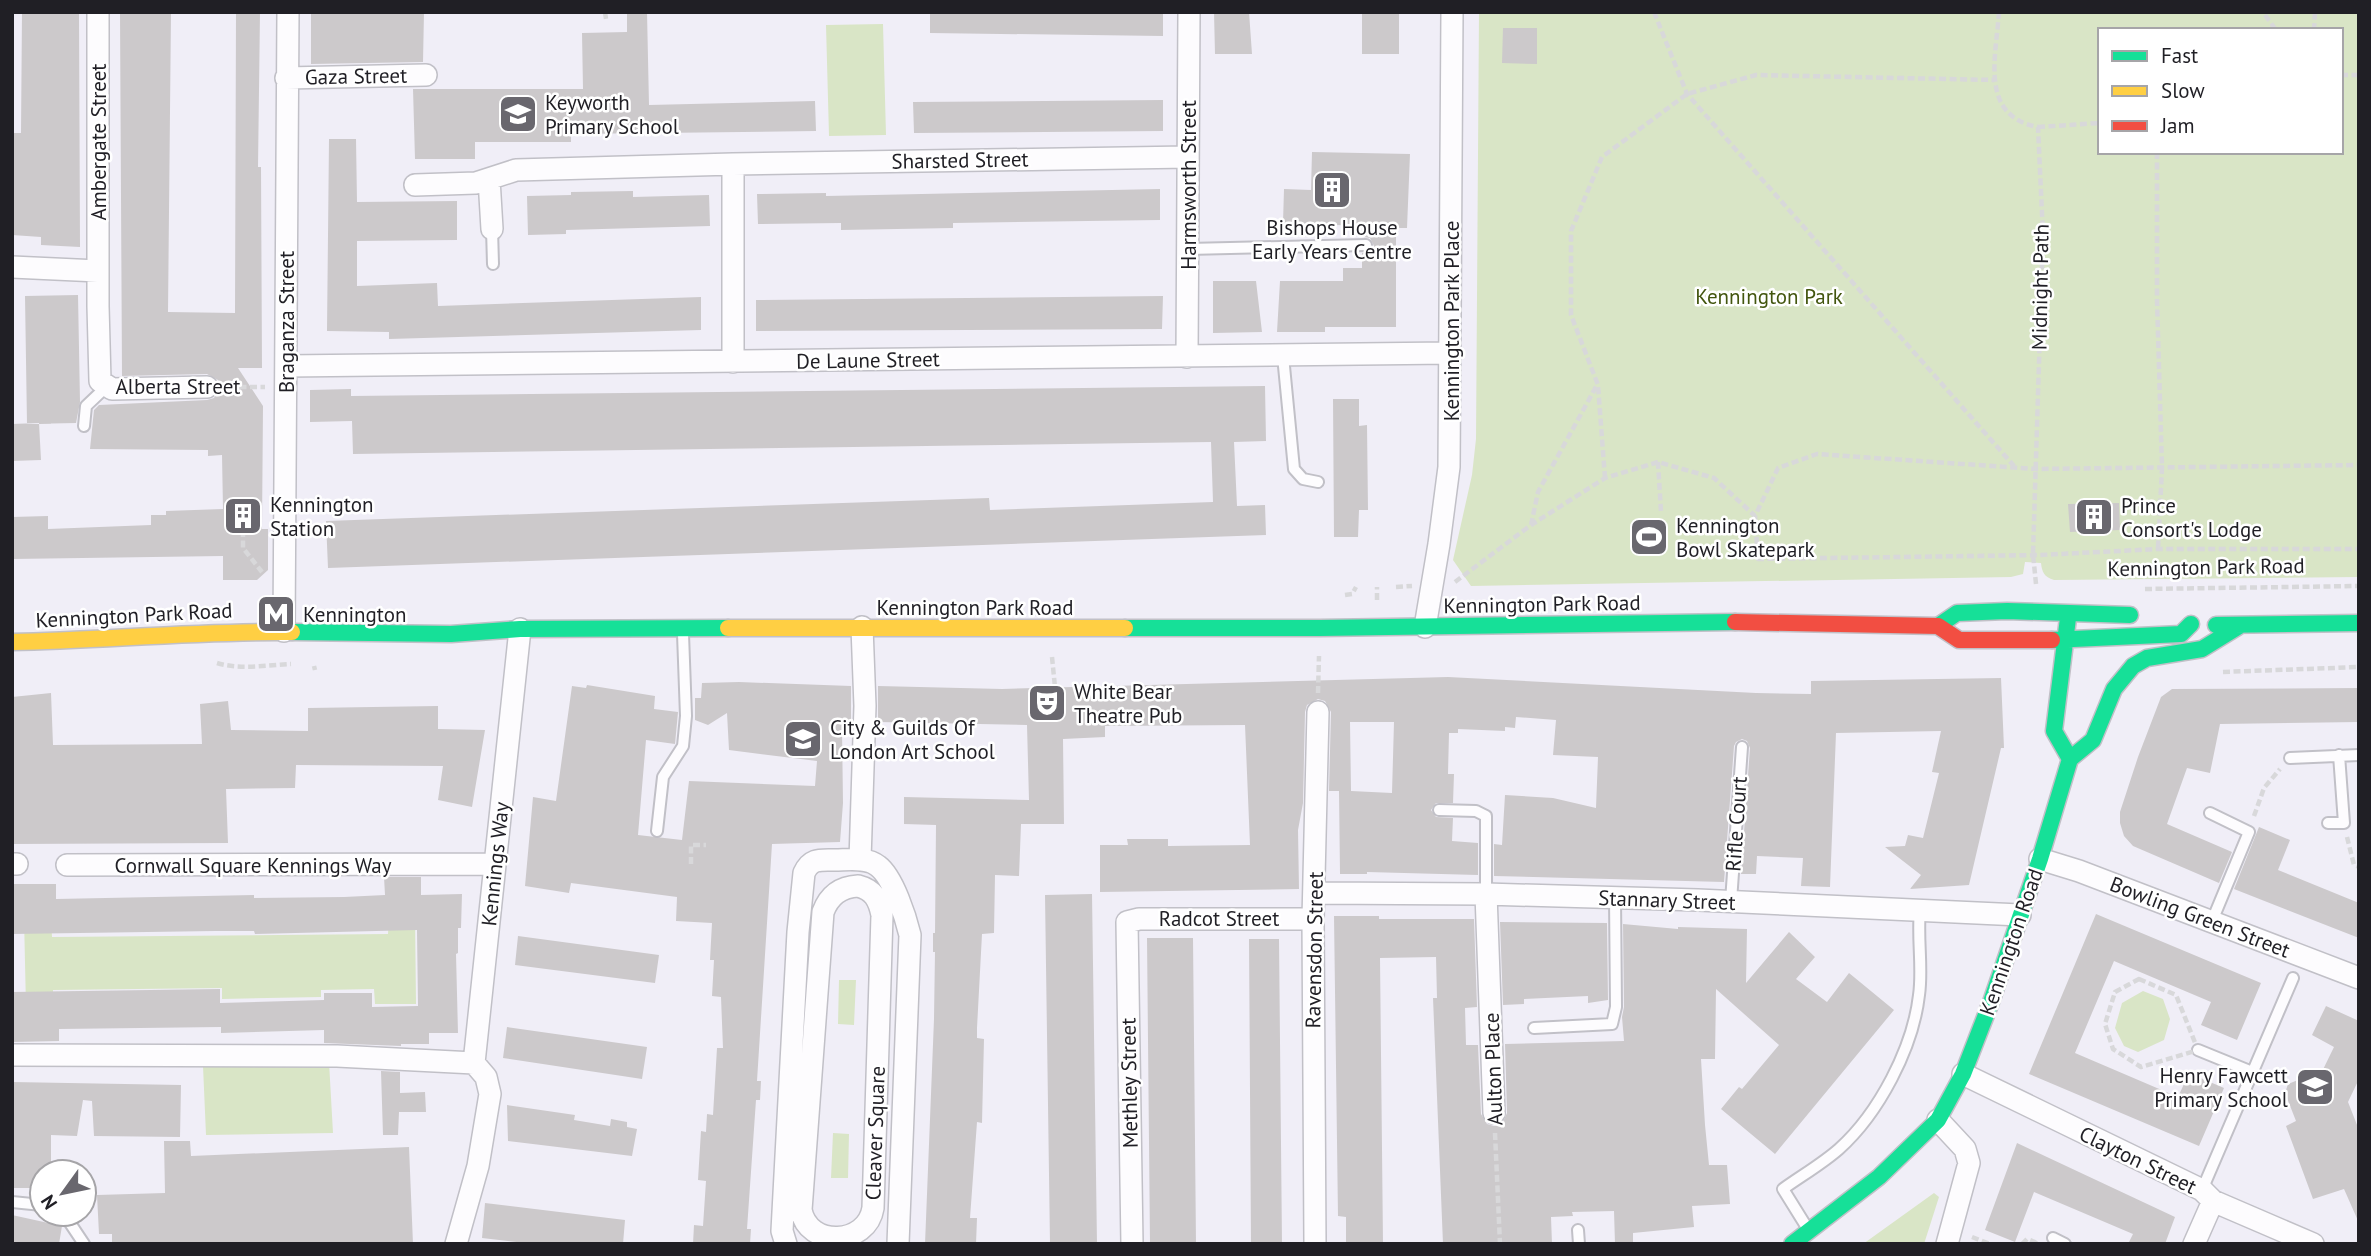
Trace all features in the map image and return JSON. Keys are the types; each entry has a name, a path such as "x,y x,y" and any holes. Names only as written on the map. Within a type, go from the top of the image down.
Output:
{"highway":[{"name":"Kennington Park Road","path":"1938,626 1957,613 2007,611 2141,615"},
{"path":"2068,613 2054,731 2070,759"},
{"name":"Kennington Park Road","path":"12,642 100,640 234,631 451,634 520,629 1425,627 1738,622 1938,626 1959,640 2066,640 2181,634 2185,619 2241,625 2359,623"},
{"name":"Kennington Road","path":"1792,1244 1879,1177 1938,1120 1963,1074 1991,1002 2040,859 2070,759 2093,740 2114,689 2133,666 2147,658 2202,649 2241,625"}],"street":[{"name":"Ambergate Street","path":"98,12 98,271"},
{"name":"Braganza Street","path":"284,631 288,12"},
{"name":"Harmsworth Street","path":"1187,357 1189,12"},
{"name":"Kennington Park Place","path":"1425,627 1449,467 1452,12"},
{"name":"Gaza Street","path":"286,78 426,75"},
{"name":"Sharsted Street","path":"415,185 476,183 516,170 1188,157"},
{"path":"733,164 733,362"},
{"path":"489,179 492,229"},
{"path":"12,267 98,271"},
{"name":"Alberta Street","path":"98,271 100,381 112,390 207,387"},
{"name":"De Laune Street","path":"285,376 733,362 1450,353"},
{"path":"786,1244 782,1231 798,932 804,873 807,865 816,860 860,860 865,693 862,627"},
{"name":"Kennings Way","path":"474,1063 520,629"},
{"name":"Ravensdon Street","path":"1315,1244 1312,919 1315,893 1318,712"},
{"name":"Bowling Green Street","path":"2040,859 2079,870 2359,978"},
{"name":"Cleaver Square","path":"860,860 878,866 894,889 910,935 898,1244"},
{"name":"Cornwall Square Kennings Way","path":"67,865 494,864"},
{"name":"Cleaver Square","path":"858,886 868,889 878,900 882,922 872,1213 867,1225 857,1233 836,1238 824,1237 812,1230 804,1221 801,1210 823,912 834,894 846,887 858,886"},
{"name":"Stannary Street","path":"1315,893 1486,894 1731,901 2020,915"},
{"name":"Aulton Place","path":"1486,894 1494,1114"},
{"name":"Radcot Street","path":"1126,922 1139,919 1312,919"},
{"name":"Methley Street","path":"1126,922 1132,1244"},
{"path":"12,1055 337,1056 474,1063 486,1077 490,1094 478,1166 456,1244"},
{"name":"Clayton Street","path":"1963,1074 2207,1195 2313,1244"},
{"path":"1938,1120 1965,1149 1969,1163 1947,1244"},
{"path":"2194,1244 2207,1195"}],"lane":[{"path":"492,229 493,264"},
{"path":"1188,249 1366,245"},
{"path":"1283,356 1294,469 1303,479 1318,482"},
{"path":"84,426 86,407 106,387"},
{"path":"657,831 663,777 683,746 686,716 683,628"},
{"name":"Rifle Court","path":"1731,901 1742,747"},
{"path":"2328,823 2344,823 2339,755"},
{"path":"2290,758 2359,755"},
{"path":"1439,810 1476,811 1486,816 1486,894"},
{"path":"2210,813 2249,832 2211,921"},
{"path":"1534,1028 1612,1024 1616,1007 1615,898"},
{"path":"1810,1231 1783,1189 1838,1150 1867,1121 1891,1080 1914,1025 1920,993 1920,910"},
{"path":"2207,1195 2252,1072 2293,978"},
{"path":"2198,1050 2252,1072"},
{"path":"73,1228 84,1244"},
{"path":"1578,1230 1578,1244"},
{"path":"2053,1238 2065,1244"}],"path":[{"path":"605,12 606,19"},
{"path":"1654,12 1687,94 2015,467"},
{"path":"1999,12 1995,80 1997,96 2010,114 2018,121 2038,127 2098,123"},
{"path":"2265,15 2275,28"},
{"path":"1605,478 1598,385 1571,315 1571,230 1602,157 1687,94 1756,75 1995,80"},
{"name":"Midnight Path","path":"2036,585 2033,554 2043,236 2038,127"},
{"path":"2157,154 2157,300 2162,468 2158,549"},
{"name":"Alberta Street","path":"207,387 285,376"},
{"path":"1531,525 1538,492 1598,385"},
{"path":"2359,465 2036,468 1816,454 1779,468 1755,516 1758,559 2158,549 2359,548"},
{"path":"1454,583 1531,525 1605,478 1658,462 1714,478 1755,516"},
{"path":"1658,462 1661,512"},
{"path":"243,530 243,548 263,574 285,595"},
{"name":"Kennington Park Road","path":"2138,589 2359,586"},
{"path":"1336,598 1352,594 1356,587"},
{"path":"1377,587 1377,594"},
{"path":"1318,712 1319,656"},
{"path":"1052,657 1055,687"},
{"path":"2211,673 2359,667"},
{"path":"2249,832 2264,788 2290,758"},
{"path":"2344,823 2354,865 2359,867"},
{"path":"691,864 691,845 706,845"},
{"path":"2139,979 2176,995 2198,1050 2141,1067 2113,1049 2105,1024 2115,992 2139,979"},
{"name":"Aulton Place","path":"1494,1114 1500,1244"}],"green space":[{"name":"Kennington Park","path":"1479,12 2359,12 2359,577 2054,580 2044,574 2041,563 2025,562 2023,574 2011,577 1471,586 1453,560 1472,475 1476,439"},
{"path":"883,24 886,135 829,136 826,25"},
{"path":"415,915 416,1004 375,1004 374,989 321,990 321,997 222,999 222,988 53,990 53,1007 26,1007 24,918 51,918 52,937 388,934 389,916"},
{"path":"839,980 856,980 854,1025 838,1024"},
{"path":"2143,991 2163,999 2170,1019 2164,1040 2138,1052 2124,1046 2115,1028 2122,1003"},
{"path":"329,1062 333,1133 206,1135 203,1066"},
{"path":"833,1133 849,1134 848,1178 831,1178"},
{"path":"1934,1193 1939,1197 1924,1244 1863,1244"}],"building":[{"path":"22,12 79,12 80,247 41,245 41,237 12,235 12,133 21,133"},
{"path":"120,12 171,12 168,312 235,313 236,12 260,12 258,167 261,167 262,368 238,368 263,406 262,529 268,529 268,570 257,580 223,580 223,556 12,559 12,517 48,516 48,529 151,525 151,515 166,515 166,511 223,509 222,455 208,456 208,450 90,449 94,410 99,405 207,400 214,398 220,387 218,380 207,374 122,376"},
{"path":"311,12 424,12 423,62 311,64"},
{"path":"627,12 647,12 649,105 815,101 816,131 571,134 571,142 475,142 475,159 415,159 413,89 583,89 582,33 627,32"},
{"path":"930,12 1163,12 1163,36 930,33"},
{"path":"1214,12 1249,12 1252,54 1215,54"},
{"path":"1362,12 1399,12 1399,54 1362,54"},
{"path":"1503,28 1537,28 1537,64 1502,63"},
{"path":"1163,100 1163,131 914,133 913,102"},
{"path":"329,139 356,139 357,202 457,201 457,240 357,241 357,286 437,283 438,306 701,297 701,330 389,339 389,332 327,331"},
{"path":"1312,152 1410,154 1407,228 1396,228 1396,327 1325,327 1325,332 1277,332 1280,281 1343,281 1343,268 1362,268 1362,253 1371,251 1374,246 1370,238 1363,237 1363,226 1283,223 1284,189 1311,190"},
{"path":"1160,189 1160,220 953,223 953,228 841,230 841,223 758,224 757,194 826,193 826,196"},
{"path":"633,191 633,197 709,195 710,226 566,230 566,234 528,235 527,196"},
{"path":"1213,281 1256,281 1262,332 1213,333"},
{"path":"78,295 80,402 76,423 27,424 25,296"},
{"path":"1163,296 1162,329 756,331 756,300"},
{"path":"1265,386 1266,441 1234,442 1237,506 1265,505 1266,535 328,568 326,521 989,498 990,510 1213,502 1211,442 353,454 352,421 310,422 310,390 351,389 351,396"},
{"path":"1333,399 1359,399 1359,426 1367,425 1368,510 1359,510 1358,537 1334,537"},
{"path":"39,423 41,460 12,461 12,424"},
{"name":"Prince Consort's Lodge","path":"2119,503 2120,530 2070,532 2068,504"},
{"path":"1448,677 1811,694 1811,681 2001,678 2004,748 2001,748 1969,885 1910,889 1921,875 1885,847 1905,846 1908,835 1923,838 1939,773 1932,772 1941,731 1836,733 1830,887 1801,886 1803,858 1757,856 1756,874 1741,874 1750,748 1747,741 1742,739 1734,746 1724,882 1494,876 1494,844 1502,845 1505,795 1553,798 1596,808 1598,757 1553,755 1556,720 1516,717 1515,728 1505,727 1505,731 1458,729 1458,733 1449,733 1448,774 1454,774 1453,803 1436,803 1431,810 1436,817 1453,818 1452,841 1478,843 1478,875 1367,872 1340,874 1339,791 1329,791 1331,712 1325,701 1318,699 1307,705 1305,712 1303,803 1298,830 1299,889 1100,892 1100,845 1128,845 1127,839 1168,839 1168,846 1250,845 1245,725 1105,726 1105,737 1063,739 1064,824 1021,824 1019,876 995,875 994,933 982,934 977,1038 984,1039 982,1123 977,1122 970,1218 977,1218 976,1244 925,1244 934,1019 936,825 904,824 904,797 1029,800 1027,725 878,722 878,686 1002,689","holes":["1350,722 1394,722 1392,793 1351,791"]},
{"path":"702,683 851,686 851,722 845,721 845,730 842,729 843,803 840,842 772,844 757,1081 761,1081 760,1100 756,1100 747,1229 751,1229 750,1244 693,1244 694,1225 703,1226 706,1181 698,1180 701,1131 706,1132 707,1114 713,1115 717,1048 723,1048 721,997 712,996 712,923 676,921 677,897 571,883 569,893 525,886 533,797 556,801 572,686 586,688 587,685 655,696 654,709 678,712 675,744 646,740 638,835 682,840 689,781 815,786 817,761 729,750 727,713 708,725 695,720 695,698 701,698"},
{"path":"2359,688 2359,722 2220,724 2210,773 2187,768 2167,824 2232,852 2219,883 2133,846 2124,836 2120,812 2161,697 2172,689"},
{"path":"51,693 53,745 202,744 200,704 228,701 231,730 308,731 308,708 438,706 438,729 485,730 472,807 438,800 443,766 296,765 295,788 226,789 228,843 12,844 12,697"},
{"path":"2259,827 2290,840 2278,870 2359,903 2359,938 2234,889"},
{"path":"384,877 421,877 421,895 462,894 461,928 458,928 456,954 458,1033 429,1033 429,1044 401,1046 324,1043 324,1030 221,1033 221,1027 59,1029 59,1041 12,1042 12,992 220,989 220,1003 324,1000 324,993 372,993 372,1007 418,1006 417,930 255,934 254,931 215,931 12,934 12,884 56,884 56,899 254,895 254,898 344,897 385,895"},
{"path":"1092,894 1097,1244 1050,1244 1045,895"},
{"path":"2096,914 2261,983 2237,1040 2201,1025 2211,1002 2114,961 2075,1053 2178,1097 2189,1073 2224,1088 2199,1146 2029,1074"},
{"path":"1334,916 1474,919 1477,1007 1465,1008 1466,1045 1478,1045 1481,1114 1487,1124 1494,1126 1502,1124 1507,1113 1505,1044 1624,1041 1623,924 1678,929 1747,929 1746,983 1789,932 1815,957 1796,979 1827,1002 1849,973 1894,1010 1775,1154 1721,1109 1739,1087 1742,1089 1779,1045 1716,989 1715,1059 1701,1059 1705,1125 1709,1165 1727,1165 1730,1204 1692,1206 1694,1227 1633,1233 1633,1244 1615,1244 1614,1211 1572,1212 1573,1216 1551,1217 1552,1244 1443,1244 1433,998 1437,998 1436,957 1380,958 1383,1244 1346,1244 1346,1217 1338,1216"},
{"path":"1500,922 1607,923 1608,1000 1588,1003 1588,996 1524,999 1524,1004 1503,1005"},
{"path":"518,936 659,955 655,983 515,965"},
{"path":"1147,938 1193,938 1196,1244 1150,1244"},
{"path":"1249,939 1279,939 1282,1244 1251,1244"},
{"path":"2326,1006 2359,1021 2359,1079 2348,1102 2359,1130 2359,1223 2344,1189 2313,1199 2286,1126 2296,1121 2285,1093 2288,1084 2298,1080 2314,1088 2334,1047 2312,1035"},
{"path":"507,1027 647,1047 642,1079 503,1058"},
{"path":"381,1071 400,1072 400,1093 425,1092 426,1112 399,1112 398,1135 383,1135"},
{"path":"12,1082 181,1085 180,1137 94,1136 92,1101 83,1100 77,1136 51,1135 51,1158 28,1158 28,1188 12,1188"},
{"path":"507,1105 575,1115 574,1120 610,1126 611,1119 627,1122 627,1127 637,1129 632,1156 508,1141"},
{"path":"164,1141 190,1141 191,1156 409,1147 413,1244 112,1244 112,1234 99,1234 98,1195 165,1193"},
{"path":"2017,1143 2175,1217 2165,1244 2128,1244 2133,1234 2034,1192 2015,1242 1985,1230"},
{"path":"485,1203 625,1220 623,1244 533,1244 482,1238"},
{"path":"12,1215 28,1219 28,1228 62,1228 59,1244 12,1244"}],"traffic: fast":[{"path":"1938,626 1957,613 2007,611 2130,615"},
{"path":"2068,618 2054,731 2070,759"},
{"path":"1125,628 1735,622"},
{"path":"2216,625 2359,623"},
{"path":"2052,640 2181,634 2191,624"},
{"path":"1792,1244 1879,1177 1938,1120 1963,1074 1991,1002 2040,859 2070,759 2093,740 2114,689 2133,666 2147,658 2202,649 2241,625"},
{"path":"292,632 451,634 520,629 728,628"}],"traffic: slow":[{"path":"728,628 1125,628"},
{"path":"12,642 292,632"}],"traffic: jam":[{"path":"1735,622 1938,626 1959,640 2052,640"}],"place":[{"name":"Keyworth Primary School","path":"518,114"},
{"name":"Bishops House Early Years Centre","path":"1332,190"},
{"name":"Kennington Station","path":"243,516"},
{"name":"Prince Consort's Lodge","path":"2094,517"},
{"name":"Kennington Bowl Skatepark","path":"1649,537"},
{"name":"Kennington","path":"276,614"},
{"name":"White Bear Theatre Pub","path":"1047,703"},
{"name":"City & Guilds Of London Art School","path":"803,739"},
{"name":"Henry Fawcett Primary School","path":"2315,1087"}]}
